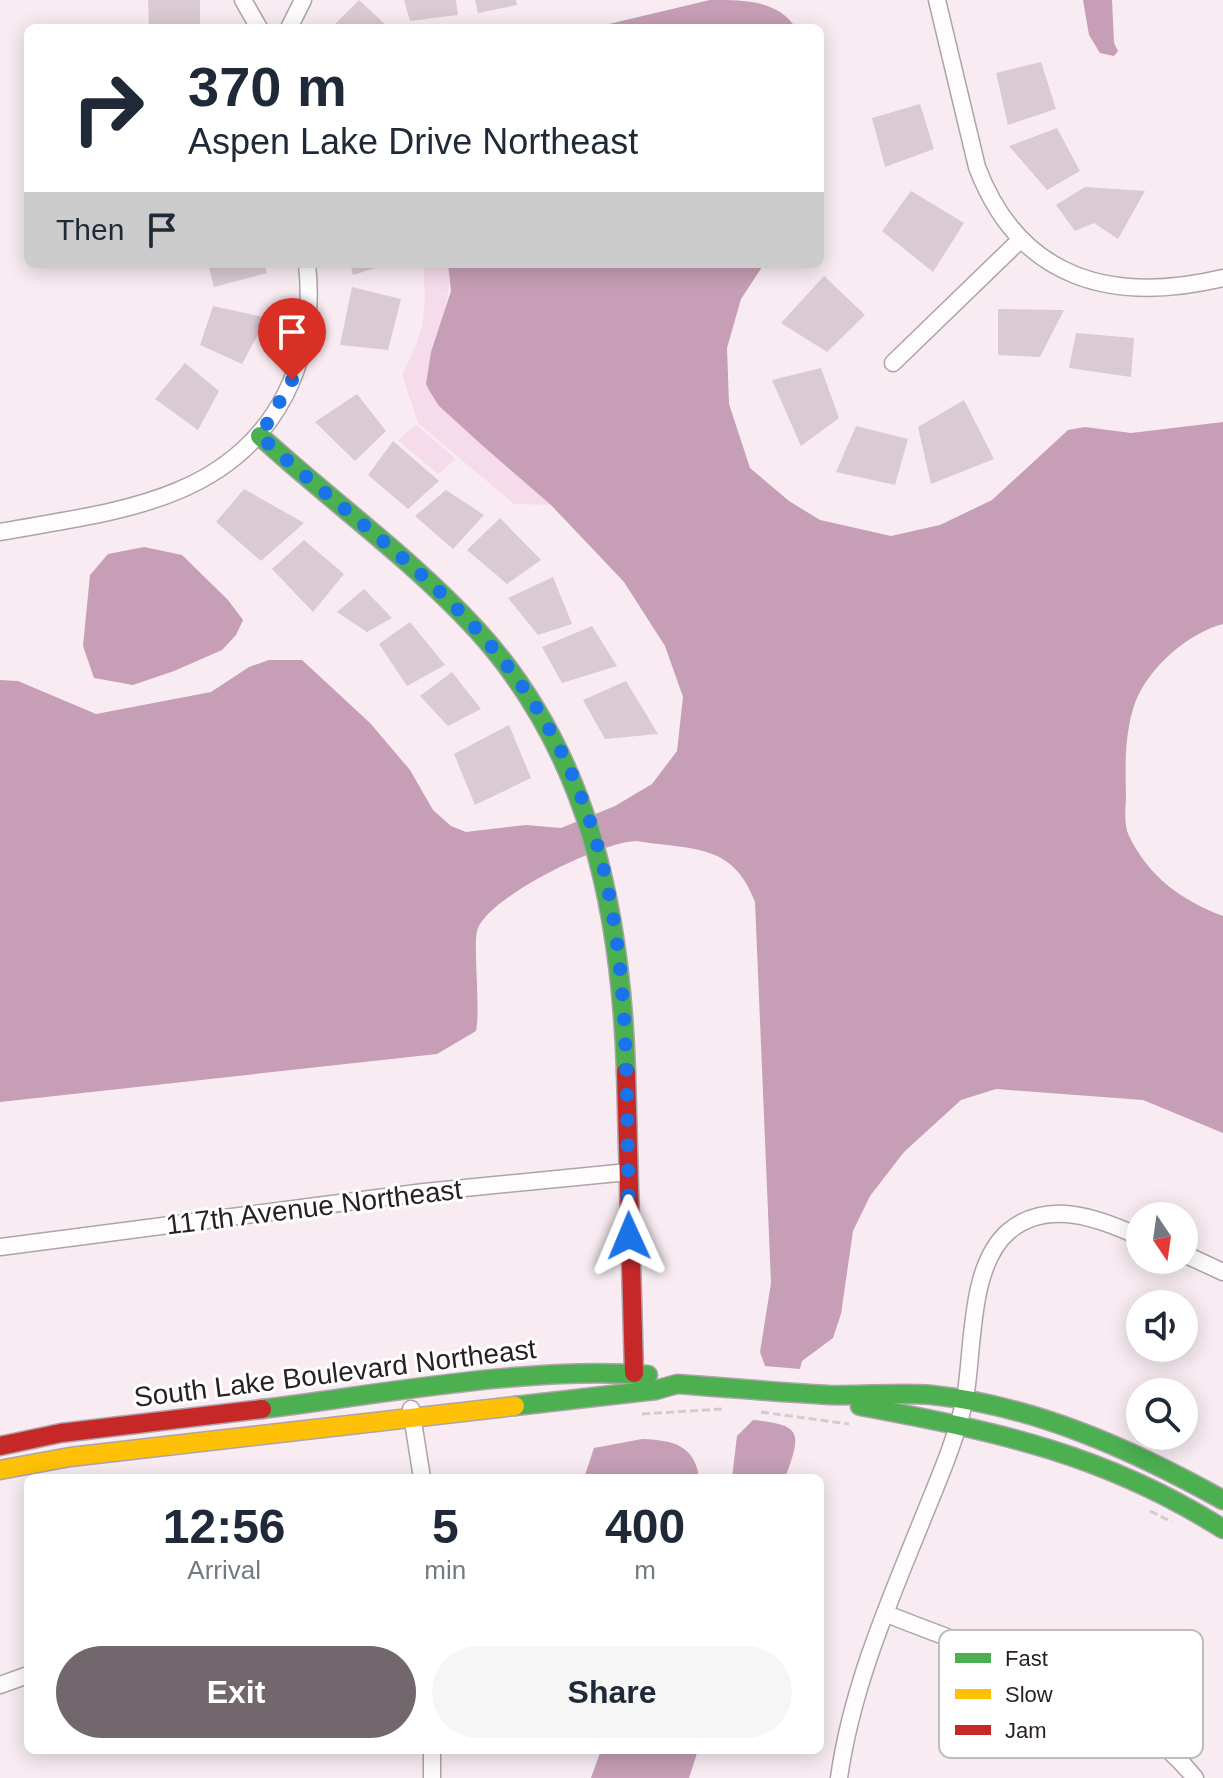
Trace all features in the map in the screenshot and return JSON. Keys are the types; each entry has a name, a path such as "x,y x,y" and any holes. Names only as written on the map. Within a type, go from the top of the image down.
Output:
{"street":[{"path":"243,0 257,24"},
{"path":"291,24 303,0"},
{"path":"937,0 977,167 986,192 1020,240 1046,260 1072,273 1124,289 1151,290 1223,278"},
{"path":"893,363 1020,240"},
{"path":"0,532 120,509 180,491 221,468 260,436 282,401 301,355 310,290 307,268"},
{"path":"260,436 404,560 476,629 539,710 583,795 607,876 623,979 634,1373"},
{"name":"117th Avenue Northeast","path":"0,1247 424,1192 628,1172"},
{"path":"839,1778 856,1690 944,1467 964,1401 982,1280 989,1257 1008,1232 1039,1215 1059,1212 1126,1230"},
{"path":"1198,1260 1223,1272"},
{"name":"South Lake Boulevard Northeast","path":"0,1446 61,1433 528,1378 634,1373 677,1384 964,1401 1023,1413 1083,1433 1167,1468 1223,1500"},
{"name":"South Lake Boulevard Northeast","path":"0,1470 70,1457 656,1390 677,1384"},
{"path":"409,1393 421,1474"},
{"name":"South Lake Boulevard Northeast","path":"828,1394 846,1403 1010,1434 1113,1468 1221,1522"},
{"path":"887,1614 939,1635"},
{"path":"0,1685 24,1676"},
{"path":"432,1754 432,1778"},
{"path":"1177,1758 1195,1778"}],"path":[{"path":"757,1412 859,1425"},
{"path":"1149,1510 1176,1525"}],"shaded area":[{"path":"710,0 748,1 770,7 792,24 609,24"},
{"path":"1083,0 1112,0 1114,43 1118,51 1114,56 1100,53 1089,35"},
{"path":"423,268 448,268 439,406 551,505 514,504 418,423 402,375 420,333 425,296"},
{"path":"448,268 761,268 741,299 727,348 729,404 750,468 789,501 820,520 891,536 940,525 992,500 1068,430 1085,427 1131,433 1223,422 1223,624 1183,644 1159,665 1141,690 1127,736 1125,815 1129,836 1156,875 1193,903 1223,916 1223,1133 1143,1100 996,1089 961,1100 904,1152 870,1196 853,1231 841,1314 833,1338 802,1361 800,1369 765,1366 760,1352 771,1283 755,902 735,868 722,859 692,848 636,841 599,850 549,872 487,915 476,935 476,1031 437,1054 0,1102 0,680 18,681 96,714 211,692 249,667 269,660 302,660 370,723 410,770 433,810 451,826 466,832 526,825 561,828 615,806 652,784 677,751 683,697 665,646 624,582 551,505 439,406 426,384 431,352 451,291"},
{"path":"416,425 456,459 438,474 398,440"},
{"path":"144,547 182,555 228,600 243,620 236,635 222,650 174,671 133,685 94,678 83,646 90,575 108,554"},
{"path":"753,1420 789,1428 795,1441 786,1474 732,1474 737,1436"},
{"path":"642,1439 672,1443 693,1458 698,1474 585,1474 594,1448"},
{"path":"600,1754 697,1754 689,1778 591,1778"}],"building":[{"path":"148,0 200,0 200,24 149,24"},
{"path":"359,0 385,24 335,24"},
{"path":"404,0 456,0 458,15 410,21"},
{"path":"475,0 516,0 517,5 478,13"},
{"path":"1041,62 1056,109 1008,125 996,73"},
{"path":"920,104 934,149 885,167 872,118"},
{"path":"1057,128 1080,171 1047,190 1009,146"},
{"path":"1085,187 1145,191 1118,239 1094,223 1075,231 1056,205"},
{"path":"911,191 964,223 933,272 882,231"},
{"path":"209,268 265,268 267,273 214,287"},
{"path":"351,268 375,268 353,275"},
{"path":"824,276 865,315 827,352 781,323"},
{"path":"352,287 401,299 388,350 340,345"},
{"path":"213,306 267,318 242,364 200,345"},
{"path":"998,309 1064,310 1040,357 998,355"},
{"path":"1076,333 1134,338 1131,377 1069,368"},
{"path":"185,363 219,391 198,430 155,399"},
{"path":"821,368 839,418 801,446 772,380"},
{"path":"357,394 386,431 355,461 315,422"},
{"path":"964,400 994,459 931,484 918,427"},
{"path":"856,426 908,439 895,485 836,472"},
{"path":"393,441 439,481 408,509 368,475"},
{"path":"244,489 304,523 261,561 216,522"},
{"path":"446,490 484,515 453,549 415,516"},
{"path":"500,518 541,560 507,584 467,550"},
{"path":"304,540 344,574 313,612 272,569"},
{"path":"553,577 572,624 538,635 508,598"},
{"path":"364,589 392,618 367,632 337,612"},
{"path":"410,622 445,665 407,686 379,644"},
{"path":"592,626 617,666 562,683 542,647"},
{"path":"452,672 481,709 448,726 420,696"},
{"path":"626,681 658,734 605,739 583,700"},
{"path":"509,725 531,778 475,805 454,754"}],"traffic: fast":[{"path":"260,436 452,604 515,678 547,728 572,781 592,836 606,893 623,1012 626,1072"},
{"path":"262,1409 505,1378 554,1374 648,1375"},
{"path":"515,1406 656,1390 677,1384 829,1395 932,1395 1009,1409 1083,1433 1154,1464 1223,1500"},
{"path":"860,1406 957,1425 1048,1449 1135,1482 1223,1529"}],"traffic: slow":[{"path":"0,1470 70,1457 515,1406"}],"traffic: jam":[{"path":"626,1072 634,1373"},
{"path":"0,1446 61,1433 262,1409"}],"route":[{"path":"292,380 260,436 404,560 476,629 505,662 539,710 583,795 615,911 623,979 629,1236"}]}
